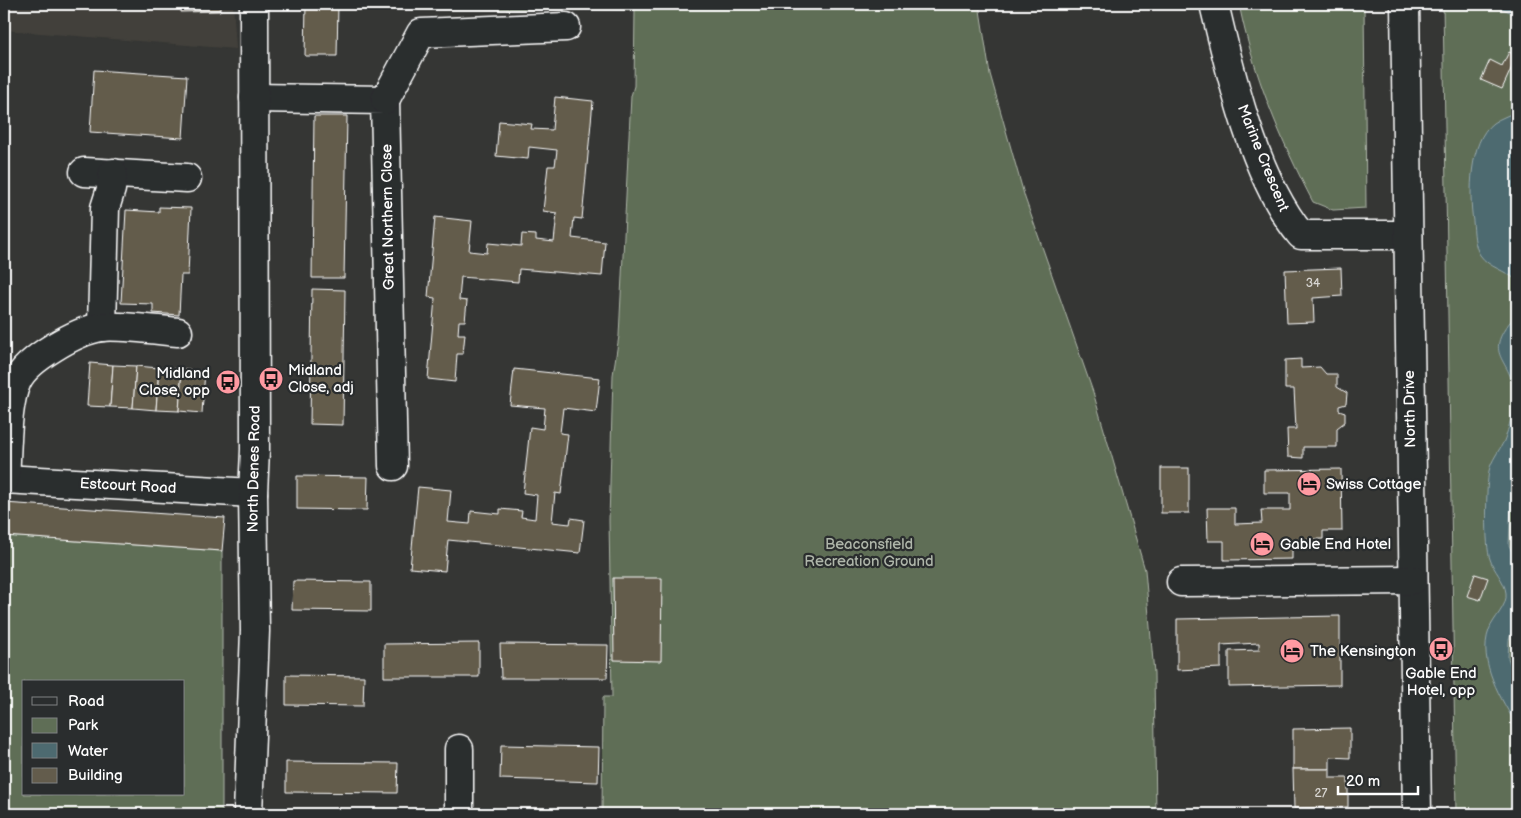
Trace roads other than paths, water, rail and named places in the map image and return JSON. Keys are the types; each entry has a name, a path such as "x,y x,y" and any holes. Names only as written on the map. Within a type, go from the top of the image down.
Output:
{"street":[{"name":"North Denes Road","path":"248,814 256,631 252,494 255,450 254,4"},
{"name":"Marine Crescent","path":"1214,4 1243,111 1262,163 1285,216 1301,235 1408,234"},
{"name":"North Drive","path":"1405,4 1412,580 1417,814"},
{"path":"254,98 385,100 420,33 566,27"},
{"name":"Great Northern Close","path":"385,100 393,466"},
{"path":"84,172 187,178"},
{"path":"102,327 106,208 113,173"},
{"path":"4,479 12,396 17,381 26,367 36,358 80,334 102,327 178,332"},
{"name":"Estcourt Road","path":"4,479 252,494"},
{"path":"1180,582 1412,580"},
{"path":"459,749 459,814"}],"water":[{"path":"1491,4 1517,4 1517,19 1510,12"},
{"path":"1517,111 1517,281 1488,263 1478,251 1472,210 1471,183 1475,155 1485,131 1493,123"},
{"path":"1517,314 1517,469 1512,485 1509,545 1517,563 1517,614 1509,640 1508,658 1517,682 1517,726 1498,693 1493,680 1486,655 1486,642 1491,625 1503,607 1506,598 1504,584 1488,552 1487,502 1489,471 1506,436 1514,401 1509,373 1498,349 1505,328"}],"place":[{"name":"Midland Close, adj","path":"271,379"},
{"name":"Midland Close, opp","path":"228,382"},
{"name":"Swiss Cottage","path":"1309,484"},
{"name":"Gable End Hotel","path":"1262,544"},
{"name":"Gable End Hotel, opp","path":"1441,649"},
{"name":"The Kensington","path":"1292,651"}],"park label":[{"name":"Beaconsfield Recreation Ground","path":"869,552"}]}
